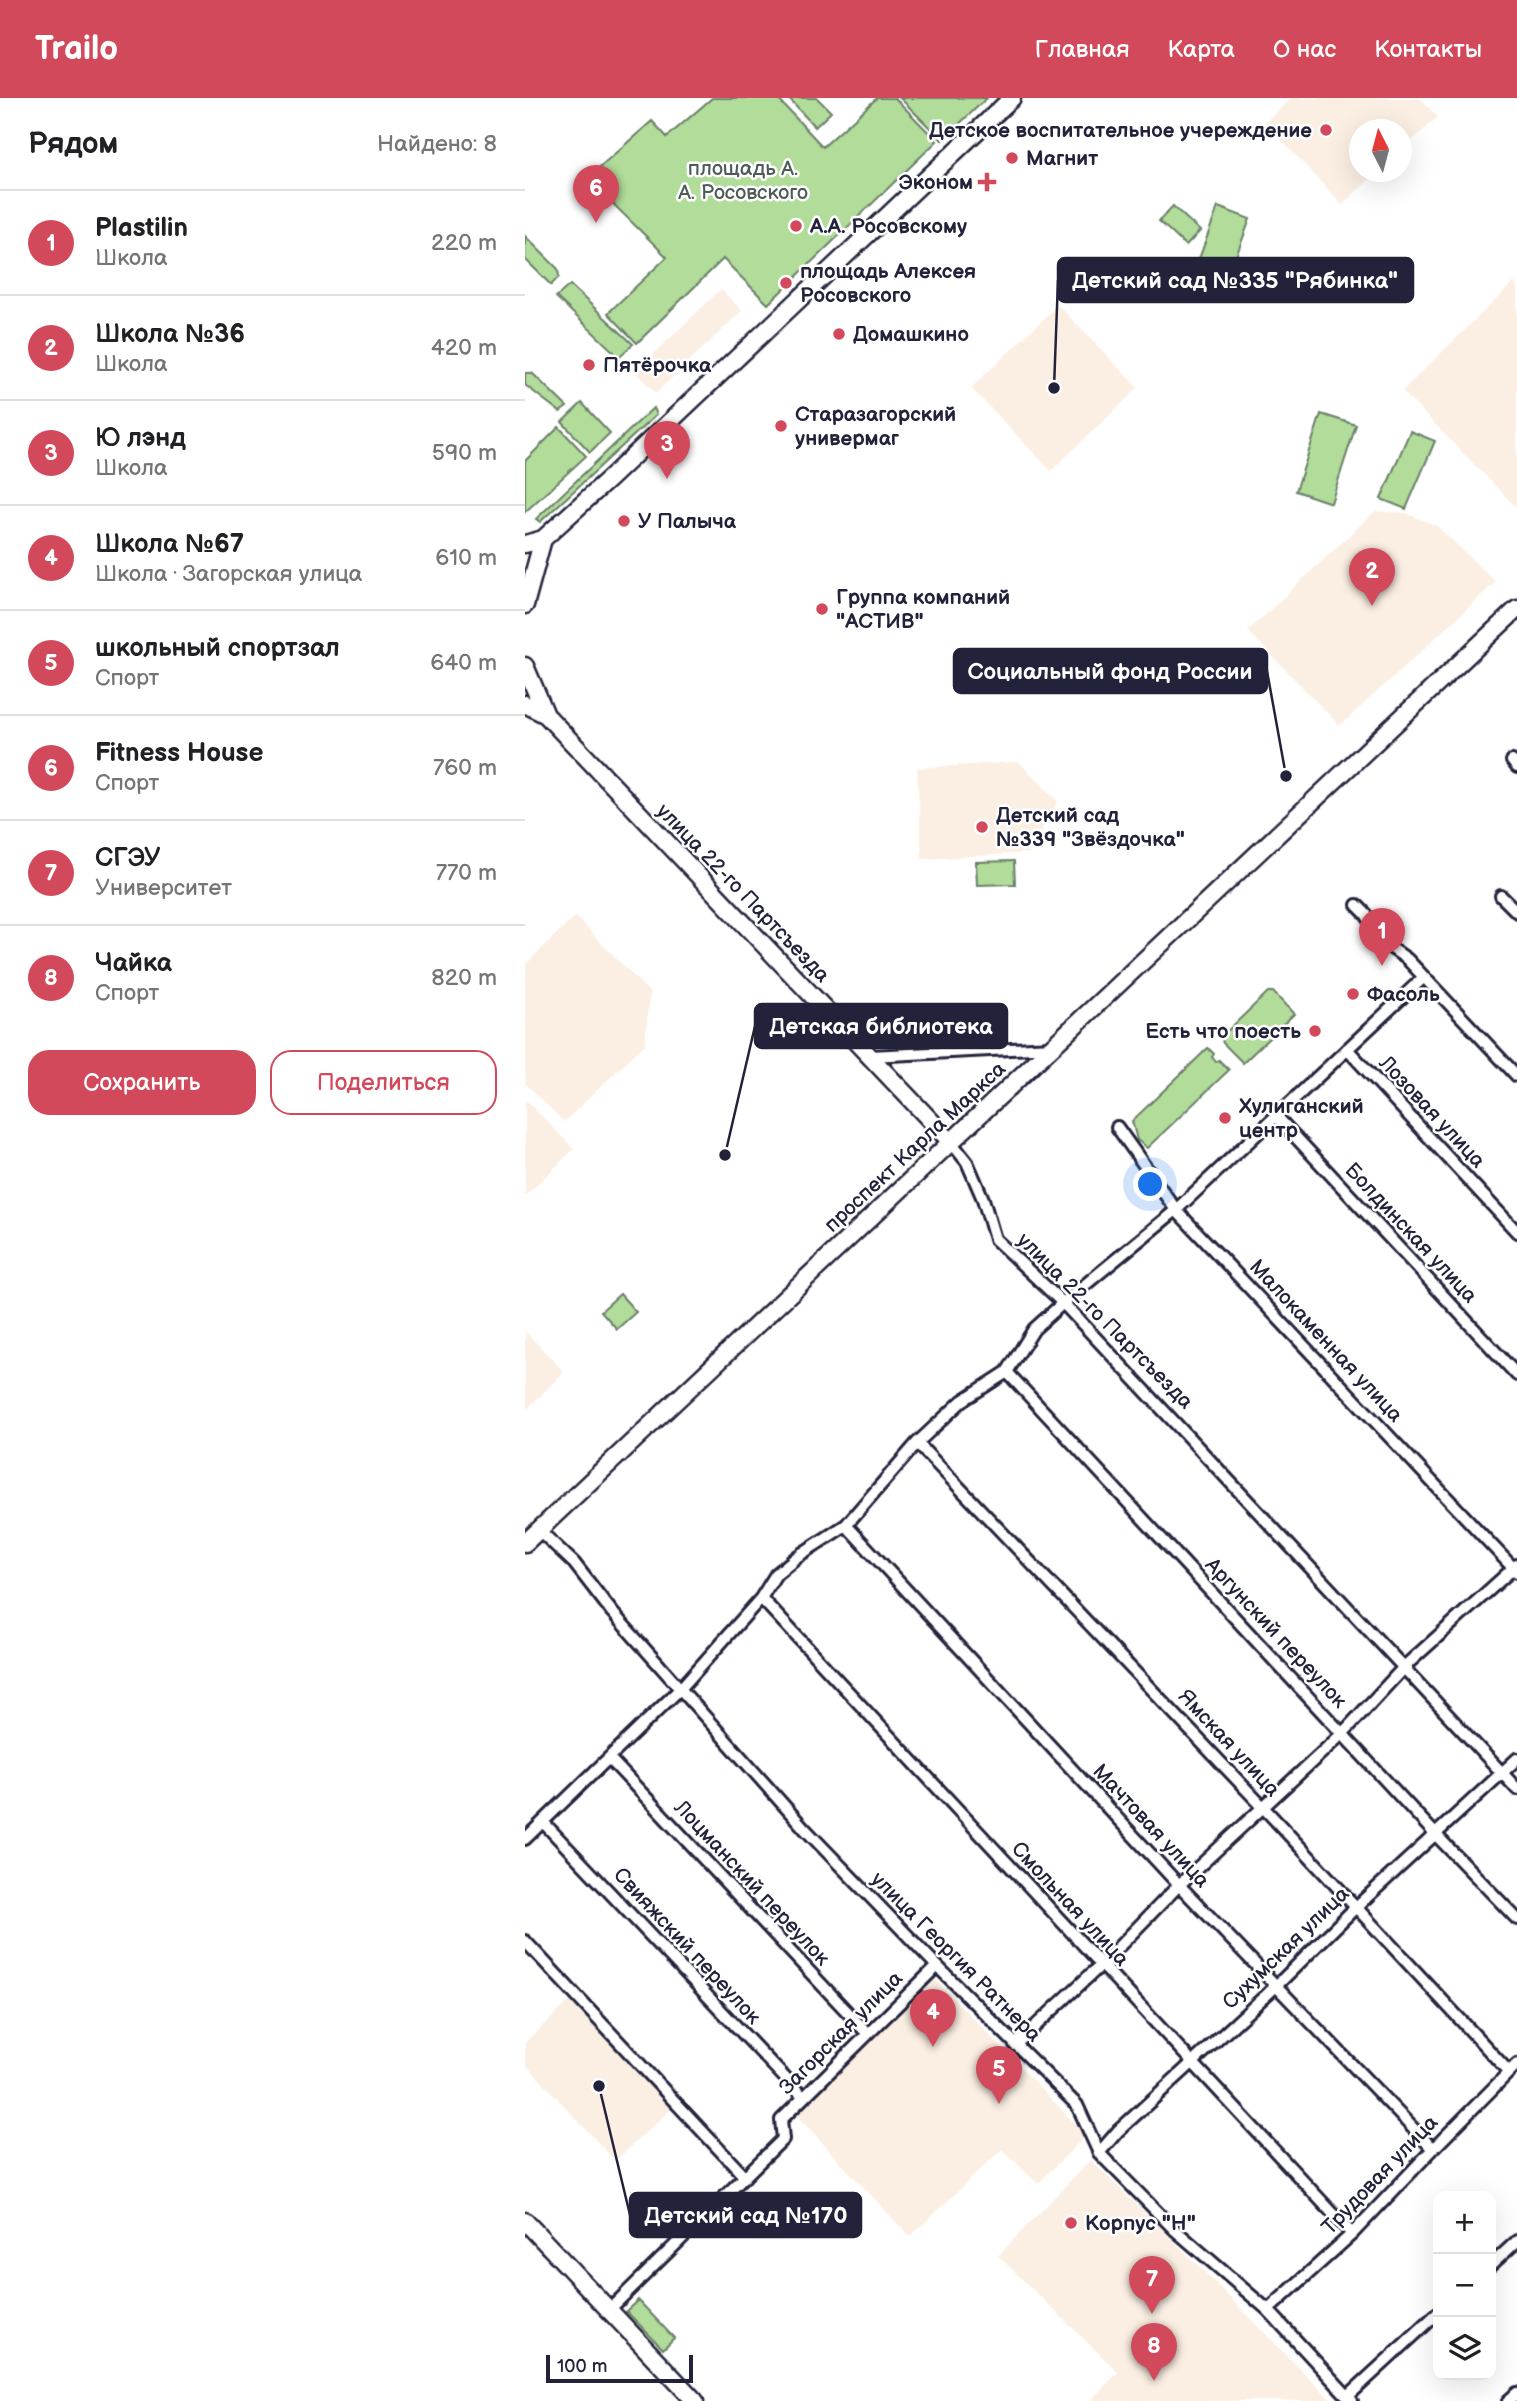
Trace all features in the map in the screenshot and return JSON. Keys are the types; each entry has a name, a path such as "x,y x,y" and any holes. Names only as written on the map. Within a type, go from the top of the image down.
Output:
{"street":[{"path":"525,544 543,539 610,478 1012,98"},
{"path":"525,605 543,539"},
{"name":"проспект Карла Маркса","path":"525,1543 1517,609"},
{"name":"улица 22-го Партсъезда","path":"525,666 545,715"},
{"name":"улица 22-го Партсъезда","path":"525,704 545,715 951,1142 967,1161 983,1199 995,1240 1063,1303 1405,1666 1517,1789"},
{"path":"1501,896 1517,912"},
{"path":"1357,905 1384,943 1407,959 1517,1076"},
{"path":"525,1839 681,1688 761,1598 776,1574 798,1556 846,1525 917,1443 962,1401 1007,1372 1034,1329 1176,1210 1424,977"},
{"path":"870,1056 1052,1047"},
{"name":"Лозовая улица","path":"1347,1049 1517,1232"},
{"name":"Болдинская улица","path":"1277,1116 1517,1375"},
{"name":"Малокаменная улица","path":"1117,1126 1176,1210 1516,1569"},
{"name":"Аргунский переулок","path":"1007,1372 1517,1920"},
{"name":"Ямская улица","path":"917,1443 1263,1807 1355,1908 1513,2068"},
{"name":"Мачтовая улица","path":"846,1525 1178,1885 1433,2149"},
{"name":"улица Георгия Ратнера","path":"539,1530 574,1563 612,1612 804,1828 937,1966 1077,2105 1099,2153 1175,2230 1268,2310 1350,2399"},
{"path":"1015,2045 1101,1965 1178,1885 1343,1733 1405,1666 1516,1569"},
{"name":"Смольная улица","path":"761,1598 1352,2234"},
{"name":"Лоцманский переулок","path":"609,1758 868,2034"},
{"name":"Сухумская улица","path":"1099,2153 1118,2131 1517,1759"},
{"name":"Свияжский переулок","path":"543,1822 803,2097"},
{"path":"525,1941 745,2177"},
{"name":"Загорская улица","path":"609,2310 783,2139 781,2120 937,1966"},
{"name":"Трудовая улица","path":"1268,2310 1352,2234 1513,2068"},
{"path":"525,2221 695,2401"},
{"path":"1496,2260 1517,2241"},
{"path":"1350,2399 1434,2317"},
{"path":"1508,2401 1517,2393"}],"shaded area":[{"path":"1291,98 1420,98 1438,117 1412,141 1412,119 1349,119 1349,182 1367,182 1342,205 1265,122"},
{"path":"1514,282 1517,286 1517,508 1402,391"},
{"path":"721,289 742,311 656,393 635,372"},
{"path":"1058,305 1138,388 1051,471 971,388"},
{"path":"1375,511 1406,513 1437,526 1496,582 1340,726 1248,631"},
{"name":"Детский сад №339 \"Звёздочка\"","path":"1019,762 1058,801 1029,853 922,859 917,768"},
{"path":"575,916 650,993 645,1044 564,1122 525,1083 525,965"},
{"path":"525,1099 574,1149 525,1196"},
{"path":"525,1331 564,1372 525,1411"},
{"path":"935,1979 1086,2135 1038,2184 1002,2149 910,2237 796,2115"},
{"path":"571,2000 672,2108 615,2161 525,2063 525,2042"},
{"path":"1090,2160 1332,2401 1090,2401 1118,2372 998,2256"}],"green space":[{"name":"площадь А. А. Росовского","path":"712,98 777,98 823,147 877,98 895,98 937,141 768,304 723,259 637,343 608,313 667,257 587,178 652,121 667,137"},
{"path":"788,98 817,98 831,112 815,127"},
{"path":"900,98 987,98 942,140"},
{"path":"1173,206 1200,231 1186,246 1159,221"},
{"path":"1218,207 1250,219 1231,270 1199,259"},
{"path":"525,236 558,269 559,277 551,285 525,259"},
{"path":"570,285 633,344 619,357 556,297"},
{"path":"525,373 532,373 567,407 560,412 525,385"},
{"path":"582,403 610,433 590,452 562,422"},
{"path":"653,408 656,415 540,522 536,519"},
{"path":"1321,414 1356,425 1331,503 1296,491"},
{"path":"559,427 586,456 525,512 525,461"},
{"path":"1410,431 1435,441 1406,509 1381,499"},
{"path":"1014,861 1015,884 977,885 976,862"},
{"path":"1268,992 1273,992 1294,1014 1243,1063 1223,1043 1221,1037"},
{"path":"1208,1048 1214,1054 1212,1057 1216,1062 1219,1060 1229,1070 1147,1148 1137,1140 1132,1121"},
{"path":"620,1294 636,1312 617,1329 601,1311"},
{"path":"638,2300 674,2338 663,2349 626,2311"}],"place":[{"name":"Детское воспитательное учереждение","path":"1326,130"},
{"name":"Магнит","path":"1012,158"},
{"name":"Эконом","path":"987,182"},
{"name":"Fitness House","path":"596,223"},
{"name":"А.А. Росовскому","path":"796,226"},
{"name":"площадь Алексея Росовского","path":"786,283"},
{"name":"Домашкино","path":"839,334"},
{"name":"Пятёрочка","path":"589,365"},
{"name":"Детский сад №335 \"Рябинка\"","path":"1054,388"},
{"name":"Старазагорский универмаг","path":"781,426"},
{"name":"Ю лэнд","path":"667,479"},
{"name":"У Палыча","path":"624,521"},
{"name":"Школа №36","path":"1372,606"},
{"name":"Группа компаний \"АСТИВ\"","path":"822,609"},
{"name":"Социальный фонд России","path":"1286,776"},
{"name":"Детский сад №339 \"Звёздочка\"","path":"982,827"},
{"name":"Plastilin","path":"1382,966"},
{"name":"Фасоль","path":"1353,994"},
{"name":"Есть что поесть","path":"1315,1031"},
{"name":"Хулиганский центр","path":"1225,1118"},
{"name":"Детская библиотека","path":"725,1155"},
{"name":"Школа №67","path":"933,2047"},
{"name":"Детский сад №170","path":"599,2086"},
{"name":"школьный спортзал","path":"999,2104"},
{"name":"Корпус \"Н\"","path":"1071,2223"},
{"name":"СГЭУ","path":"1152,2314"},
{"name":"Чайка","path":"1154,2381"}]}
